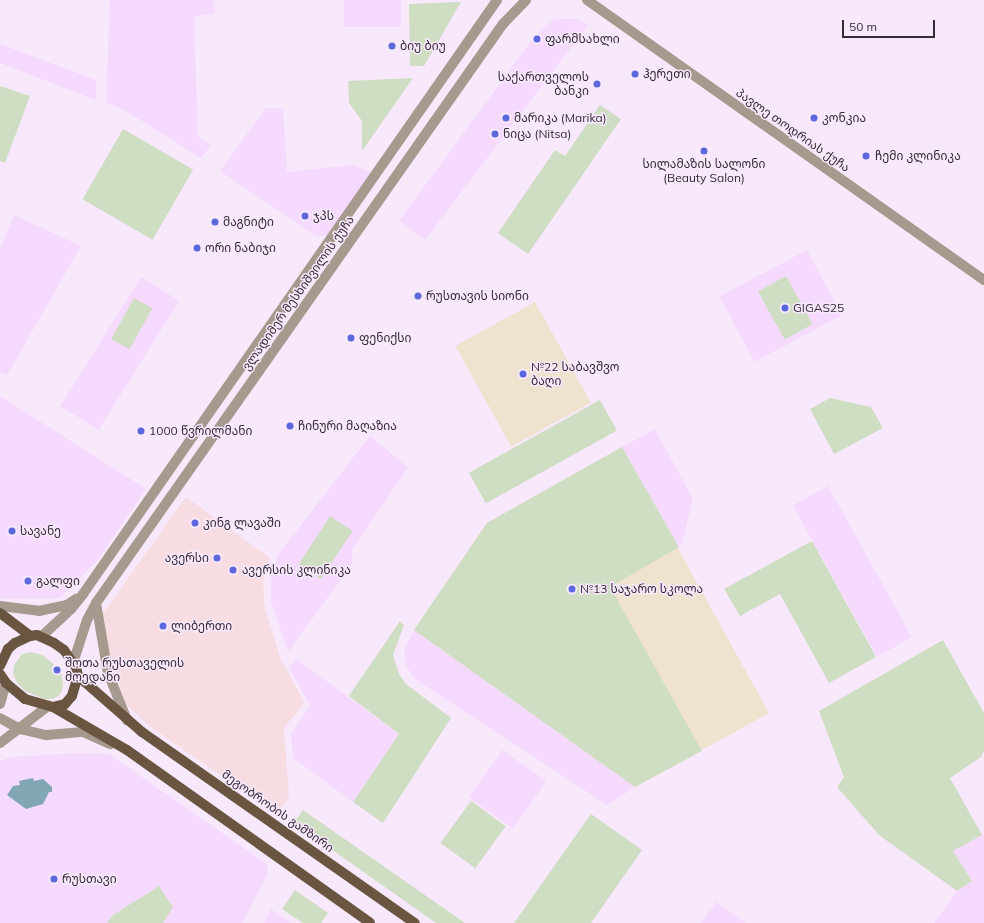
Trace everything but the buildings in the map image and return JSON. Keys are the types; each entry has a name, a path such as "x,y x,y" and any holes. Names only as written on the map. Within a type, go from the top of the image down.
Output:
{"main road":[{"path":"0,613 30,636"},
{"path":"0,666 8,649 18,641 30,636 41,637 64,650 73,663 78,676 127,720"},
{"path":"0,674 6,683 25,699 51,707 127,750 370,923"},
{"path":"51,707 65,704 72,696 78,676"},
{"name":"მეგობრობის გამზირი","path":"127,720 415,923"}],"street":[{"name":"ვლადიმერ მესხიშვილის ქუჩა","path":"83,594 497,0"},
{"name":"ვლადიმერ მესხიშვილის ქუჩა","path":"96,603 503,24 526,0"},
{"name":"პავლე თოდრიას ქუჩა","path":"587,0 984,280"},
{"path":"0,606 39,611 67,605 83,594"},
{"path":"41,637 72,609 83,594"},
{"path":"73,663 87,620 96,603"},
{"path":"96,603 108,673 127,720"},
{"path":"0,704 6,683"},
{"path":"0,743 51,707"},
{"path":"0,718 20,729 47,734 83,732 127,750"}],"shaded area":[{"path":"110,0 213,0 215,13 194,17 198,137 211,145 201,158 126,111 106,102"},
{"path":"344,0 401,0 401,27 344,27"},
{"path":"555,19 577,19 588,25 425,240 399,221 537,33"},
{"path":"0,44 96,80 96,100 0,63"},
{"path":"266,108 283,109 287,172 353,165 371,172 329,235 316,236 220,171"},
{"path":"14,215 81,246 7,375 0,372 0,249"},
{"path":"807,250 842,315 754,362 720,296"},
{"path":"141,277 179,301 99,430 60,406"},
{"name":"№22 საბავშვო ბაღი","path":"535,302 591,403 511,447 455,346"},
{"path":"0,396 146,489 97,561 60,598 4,599 0,597"},
{"path":"655,429 693,499 682,543 679,547 622,447"},
{"path":"370,436 408,467 352,550 352,564 288,652 271,602 271,580 277,556"},
{"name":"№13 საჯარო სკოლა","path":"622,447 769,713 635,787 414,630 487,523"},
{"path":"828,486 912,637 877,657 793,505"},
{"path":"186,497 270,558 263,582 265,609 281,660 304,702 284,729 289,797 276,814 148,725 124,702 104,639 99,619"},
{"path":"414,630 635,787 607,805 415,679 406,666 404,650"},
{"path":"296,659 399,734 353,802 293,758 291,734 310,705 289,668"},
{"path":"502,750 546,781 513,828 469,798"},
{"path":"76,753 109,754 268,865 267,875 242,923 0,923 0,761 11,757"},
{"path":"984,834 984,923 934,923 957,891 972,881 953,851"},
{"path":"716,902 746,923 701,923"},
{"path":"271,909 291,923 264,923"}],"green space":[{"path":"461,2 424,66 410,66 409,4"},
{"path":"413,78 362,151 362,121 349,103 348,81"},
{"path":"0,86 30,96 5,163 0,161"},
{"path":"600,105 621,119 528,254 498,233 555,150 565,156"},
{"path":"123,129 193,170 153,240 82,199"},
{"name":"GIGAS25","path":"786,276 813,324 785,340 758,292"},
{"path":"134,298 152,308 130,349 111,339"},
{"path":"830,398 871,407 883,428 834,454 810,409"},
{"path":"600,400 617,431 486,503 469,473"},
{"name":"№13 საჯარო სკოლა","path":"622,447 679,547 610,587 702,751 635,787 414,630 487,523"},
{"path":"330,516 353,531 321,579 298,565"},
{"path":"812,541 876,657 829,683 780,594 740,616 724,589"},
{"path":"400,621 404,625 393,655 399,674 406,684 451,718 383,823 353,802 399,734 349,696"},
{"path":"943,640 984,713 984,751 981,757 950,778 982,835 953,851 972,881 957,891 879,835 837,787 844,777 819,711"},
{"path":"30,652 43,655 61,671 63,684 59,696 52,699 44,699 25,691 18,684 13,674 14,665 22,654"},
{"path":"471,801 506,826 475,868 440,843"},
{"path":"303,810 465,923 436,923 294,823"},
{"path":"591,814 642,850 591,923 514,923"},
{"path":"159,886 173,907 163,923 107,923 113,915"},
{"path":"295,890 328,913 321,923 303,923 282,909"}],"water":[{"path":"33,778 34,781 43,779 52,787 52,792 49,792 43,804 26,809 7,795 13,786 20,785 19,781"}],"place":[{"name":"ფარმსახლი","path":"537,39"},
{"name":"ბიუ ბიუ","path":"392,46"},
{"name":"ჰერეთი","path":"635,74"},
{"name":"საქართველოს ბანკი","path":"597,84"},
{"name":"მარიკა (Marika)","path":"506,118"},
{"name":"კონკია","path":"814,118"},
{"name":"ნიცა (Nitsa)","path":"495,134"},
{"name":"სილამაზის სალონი (Beauty Salon)","path":"704,151"},
{"name":"ჩემი კლინიკა","path":"866,156"},
{"name":"ჯპს","path":"305,216"},
{"name":"მაგნიტი","path":"215,222"},
{"name":"ორი ნაბიჯი","path":"197,248"},
{"name":"რუსთავის სიონი","path":"418,296"},
{"name":"GIGAS25","path":"785,308"},
{"name":"ფენიქსი","path":"351,338"},
{"name":"№22 საბავშვო ბაღი","path":"523,374"},
{"name":"ჩინური მაღაზია","path":"290,426"},
{"name":"1000 წვრილმანი","path":"141,431"},
{"name":"კინგ ლავაში","path":"195,523"},
{"name":"სავანე","path":"12,531"},
{"name":"ავერსი","path":"217,558"},
{"name":"ავერსის კლინიკა","path":"233,570"},
{"name":"გალფი","path":"28,581"},
{"name":"№13 საჯარო სკოლა","path":"572,589"},
{"name":"ლიბერთი","path":"163,626"},
{"name":"შოთა რუსთაველის მოედანი","path":"57,670"},
{"name":"რუსთავი","path":"54,879"}]}
